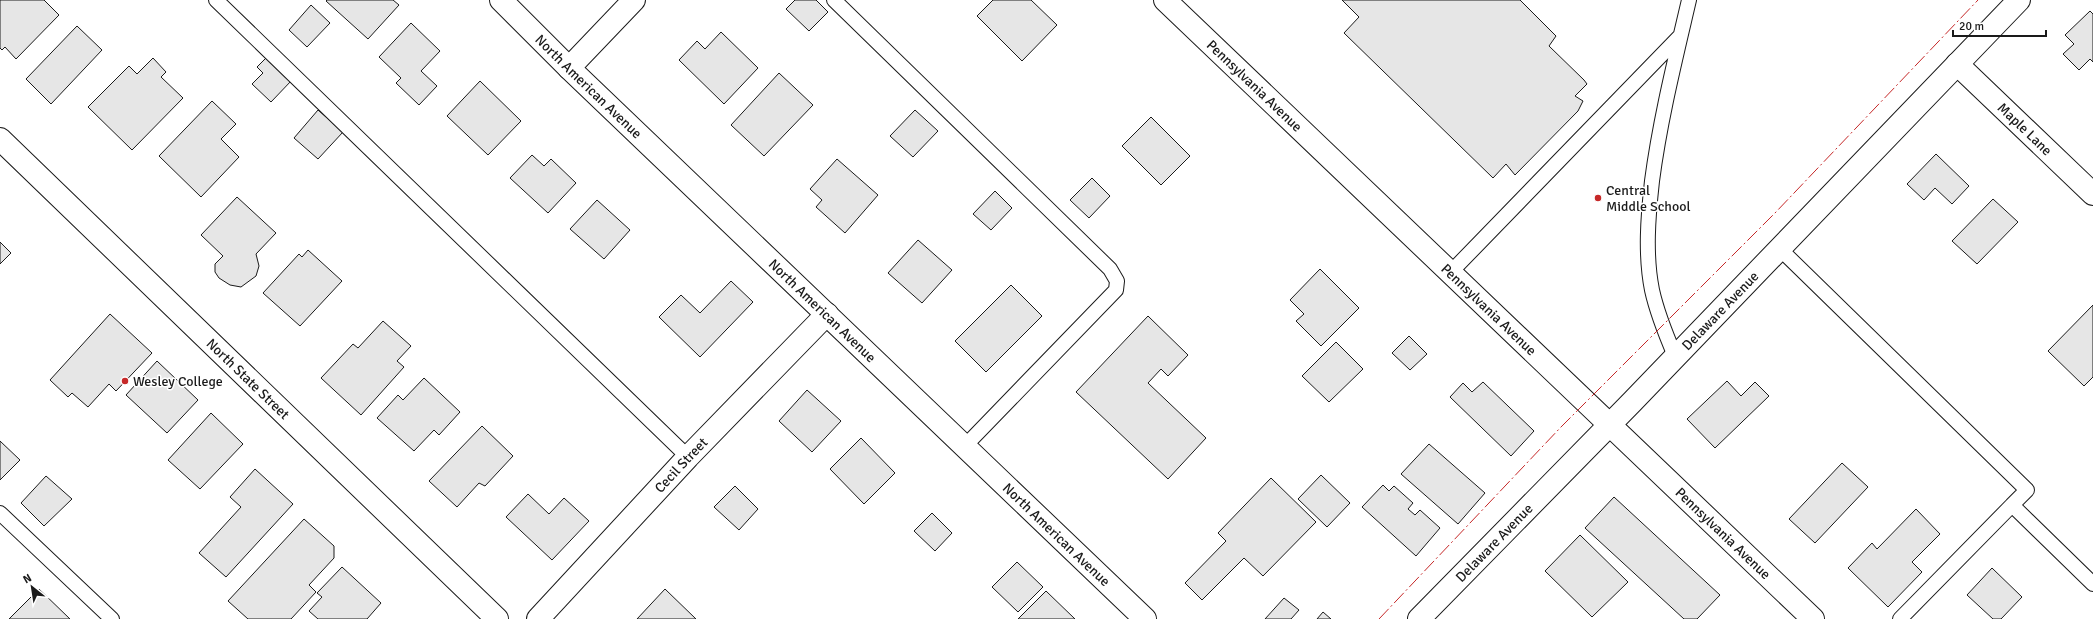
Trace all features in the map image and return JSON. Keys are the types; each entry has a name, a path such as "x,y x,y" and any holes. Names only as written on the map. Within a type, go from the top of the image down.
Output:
{"street":[{"name":"North American Avenue","path":"502,0 570,68 1146,619"},
{"path":"570,68 634,0"},
{"name":"Pennsylvania Avenue","path":"1165,0 1610,423 1813,619"},
{"name":"Delaware Avenue","path":"1419,619 2019,0"},
{"name":"Maple Lane","path":"1957,64 2093,194"},
{"name":"North State Street","path":"0,139 497,619"},
{"name":"Cecil Street","path":"538,619 688,457 827,314"}],"lane":[{"path":"216,0 688,457"},
{"path":"834,0 1110,269 1117,281 1116,290 965,446"},
{"path":"1675,356 1660,318 1652,289 1648,227 1656,152 1667,92 1689,0"},
{"path":"1451,272 1681,35"},
{"path":"1779,248 2027,490 1900,619"},
{"path":"2012,505 2093,584"},
{"path":"0,513 112,619"}],"building":[{"path":"0,0 44,0 59,15 16,59 5,47 2,50 0,48"},
{"path":"393,0 399,5 368,39 326,1"},
{"path":"795,0 816,0 828,12 809,31 786,9"},
{"path":"993,0 1031,0 1057,25 1022,61 977,16"},
{"path":"1342,0 1520,0 1556,36 1549,46 1587,84 1575,96 1583,101 1578,111 1515,175 1506,164 1493,178 1344,33 1359,17"},
{"path":"311,5 330,23 307,47 289,30"},
{"path":"2090,11 2093,14 2093,62 2090,59 2079,70 2063,54 2074,44 2065,35"},
{"path":"411,23 440,51 421,71 437,86 419,105 396,83 401,78 379,57"},
{"path":"77,26 102,50 51,104 26,79"},
{"path":"721,32 758,68 724,104 679,60 697,41 705,49"},
{"path":"268,56 292,80 271,102 252,84 263,73 257,67"},
{"path":"153,58 166,72 161,77 183,98 132,150 88,107 129,66 137,74"},
{"path":"779,73 813,105 764,156 731,125"},
{"path":"480,81 521,121 488,155 447,116"},
{"path":"212,101 236,124 221,139 239,157 201,197 159,156"},
{"path":"318,110 343,132 318,159 294,138"},
{"path":"915,110 938,131 913,157 890,136"},
{"path":"1151,117 1190,156 1161,185 1122,146"},
{"path":"1936,154 1969,186 1952,204 1935,188 1924,200 1907,184"},
{"path":"532,155 544,166 551,159 576,183 548,213 510,178"},
{"path":"837,159 878,195 845,233 816,207 822,200 810,189"},
{"path":"1092,178 1110,196 1089,218 1070,200"},
{"path":"995,191 1012,208 991,230 973,214"},
{"path":"237,197 276,233 256,254 259,266 256,276 241,287 230,285 219,278 215,272 215,264 223,256 201,235"},
{"path":"1993,199 2018,222 1977,264 1952,241"},
{"path":"597,200 630,230 604,259 570,229"},
{"path":"918,240 952,270 922,303 888,273"},
{"path":"0,242 11,253 0,264"},
{"path":"308,250 342,281 300,326 263,293 299,254 302,257"},
{"path":"1320,269 1359,308 1321,346 1296,321 1304,314 1290,300"},
{"path":"731,281 753,302 700,357 659,317 681,295 700,313"},
{"path":"1011,285 1042,316 986,372 955,341"},
{"path":"2093,305 2093,377 2084,386 2048,351"},
{"path":"110,314 152,353 116,391 109,384 88,407 72,393 68,397 50,380"},
{"path":"1148,316 1188,355 1168,376 1161,369 1148,383 1206,438 1168,479 1076,392"},
{"path":"383,321 411,346 397,361 404,367 361,415 321,378 353,344 358,348"},
{"path":"1409,336 1427,354 1410,370 1392,353"},
{"path":"1336,342 1363,369 1329,402 1302,376"},
{"path":"157,361 198,400 167,433 126,395"},
{"path":"424,378 460,412 439,435 434,430 414,451 377,418 398,395 403,400"},
{"path":"1727,381 1741,396 1755,382 1769,396 1715,448 1687,419"},
{"path":"1483,382 1534,431 1511,456 1450,397 1463,383 1472,392"},
{"path":"807,390 841,421 812,452 779,421"},
{"path":"211,413 243,444 200,489 168,460"},
{"path":"482,426 513,456 485,486 479,483 457,507 429,481"},
{"path":"861,438 895,473 864,504 830,469"},
{"path":"0,441 20,460 0,480"},
{"path":"1429,444 1485,493 1458,524 1401,474"},
{"path":"1842,463 1868,487 1815,543 1789,519"},
{"path":"255,469 293,504 226,577 199,553 241,507 230,497"},
{"path":"1321,475 1350,503 1327,527 1298,499"},
{"path":"46,476 72,499 44,526 21,503"},
{"path":"1271,478 1316,522 1263,576 1244,558 1202,600 1185,583 1226,541 1218,533"},
{"path":"1383,485 1389,491 1394,486 1413,503 1408,509 1415,515 1420,510 1440,528 1416,556 1362,507"},
{"path":"735,486 758,509 739,530 714,507"},
{"path":"528,494 549,514 564,498 589,521 552,560 506,517"},
{"path":"1614,497 1720,595 1697,619 1684,619 1585,528"},
{"path":"1916,509 1940,534 1912,562 1922,572 1888,607 1848,568 1872,543 1877,549"},
{"path":"932,513 952,533 935,551 914,531"},
{"path":"304,519 334,546 334,558 309,585 316,592 291,619 248,619 228,601"},
{"path":"1580,535 1628,582 1592,617 1545,571"},
{"path":"1017,562 1043,587 1018,612 992,587"},
{"path":"342,567 381,603 367,619 318,619 309,611 322,597 317,593"},
{"path":"1992,568 2022,597 2001,619 1993,619 1967,595"},
{"path":"39,589 70,619 9,619"},
{"path":"665,589 696,619 637,619"},
{"path":"1046,591 1075,619 1018,619"},
{"path":"1284,598 1299,610 1291,619 1265,619"},
{"path":"1323,612 1331,619 1317,619"}],"power":[{"path":"1379,619 1561,427 1775,213 1978,0"}],"place":[{"name":"Central Middle School","path":"1598,198"},
{"name":"Wesley College","path":"125,381"}]}
